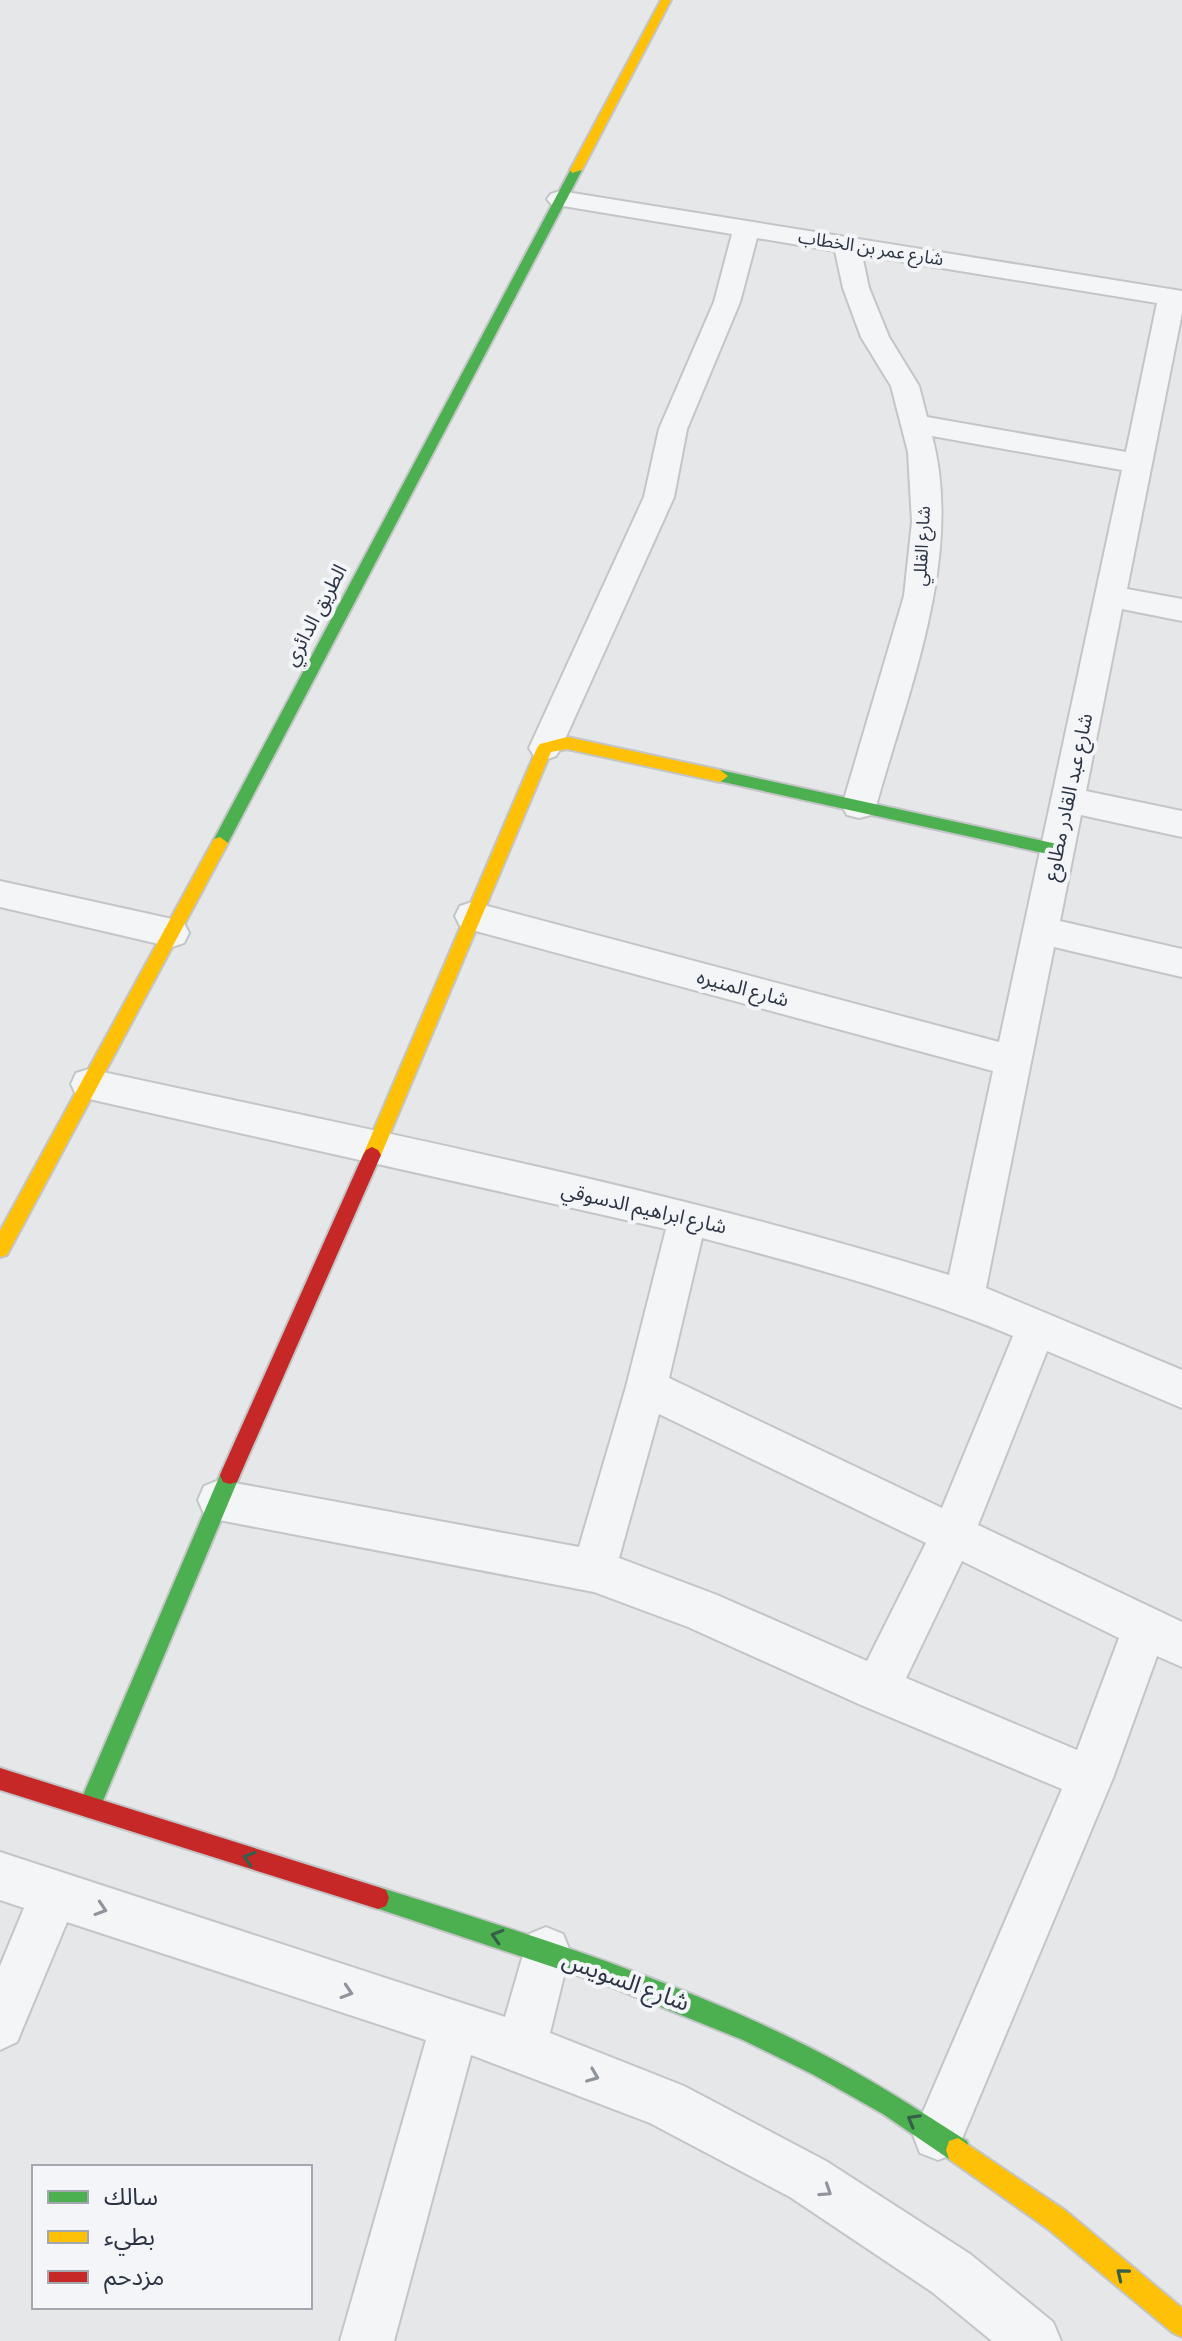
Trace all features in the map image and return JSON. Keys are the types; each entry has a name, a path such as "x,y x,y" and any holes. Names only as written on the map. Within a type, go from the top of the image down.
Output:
{"street":[{"name":"الطريق الدائري","path":"0,1249 172,933 666,0"},
{"name":"شارع عمر بن الخطاب","path":"560,199 1177,298"},
{"path":"89,1807 219,1500 376,1147 545,748 659,497 673,429 727,302 747,228"},
{"name":"شارع القللي","path":"847,244 856,288 875,337 905,386 922,452 927,522 919,596 859,806"},
{"name":"شارع عبد القادر مطاوع","path":"964,1297 1137,463 1177,298"},
{"path":"915,424 1137,463"},
{"path":"1110,596 1182,610"},
{"path":"545,748 567,743 1057,850"},
{"path":"1067,800 1182,824"},
{"path":"0,894 172,933"},
{"name":"شارع المنيره","path":"472,916 1013,1061"},
{"path":"1040,930 1182,963"},
{"name":"شارع ابراهيم الدسوقي","path":"89,1084 688,1217 836,1257 964,1297 1182,1389"},
{"path":"594,1571 646,1387 688,1217"},
{"path":"877,1689 952,1535 1037,1327"},
{"path":"646,1387 1163,1636 1090,1778 938,2135"},
{"path":"219,1500 594,1571 650,1589 750,1629 877,1689 1090,1778"},
{"name":"شارع السويس","path":"0,1779 546,1951 677,1998 782,2047 938,2135 1057,2220 1182,2324"},
{"path":"0,1876 522,2047 666,2104 808,2179 951,2273 1034,2341"},
{"path":"0,2025 54,1894"},
{"path":"522,2047 546,1951"},
{"path":"367,2341 454,2027"}],"traffic: fast":[{"path":"220,843 576,170"},
{"path":"720,776 1057,850"},
{"path":"89,1807 230,1475"},
{"path":"378,1898 604,1972 751,2032 891,2106 958,2150"}],"traffic: slow":[{"path":"576,170 666,0"},
{"path":"372,1155 545,748 567,743 720,776"},
{"path":"0,1249 220,843"},
{"path":"958,2150 1057,2220 1182,2324"}],"traffic: jam":[{"path":"230,1475 372,1155"},
{"path":"0,1779 378,1898"}]}
